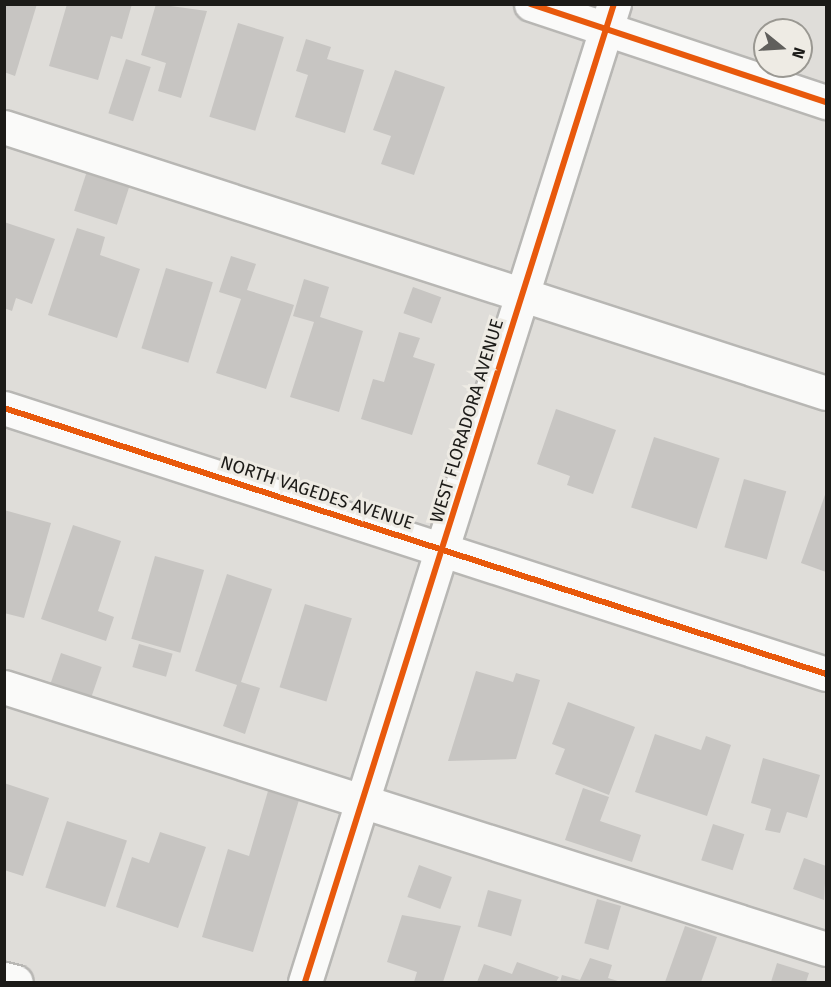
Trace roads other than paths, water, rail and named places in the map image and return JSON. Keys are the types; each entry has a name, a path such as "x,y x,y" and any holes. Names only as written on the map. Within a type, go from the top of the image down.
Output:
{"street":[{"path":"531,4 610,16 826,102"},
{"name":"WEST FLORADORA AVENUE","path":"305,982 610,16"},
{"path":"4,127 826,393"},
{"name":"NORTH VAGEDES AVENUE","path":"4,408 826,674"},
{"path":"4,687 826,949"},
{"path":"4,979 16,982"}]}
